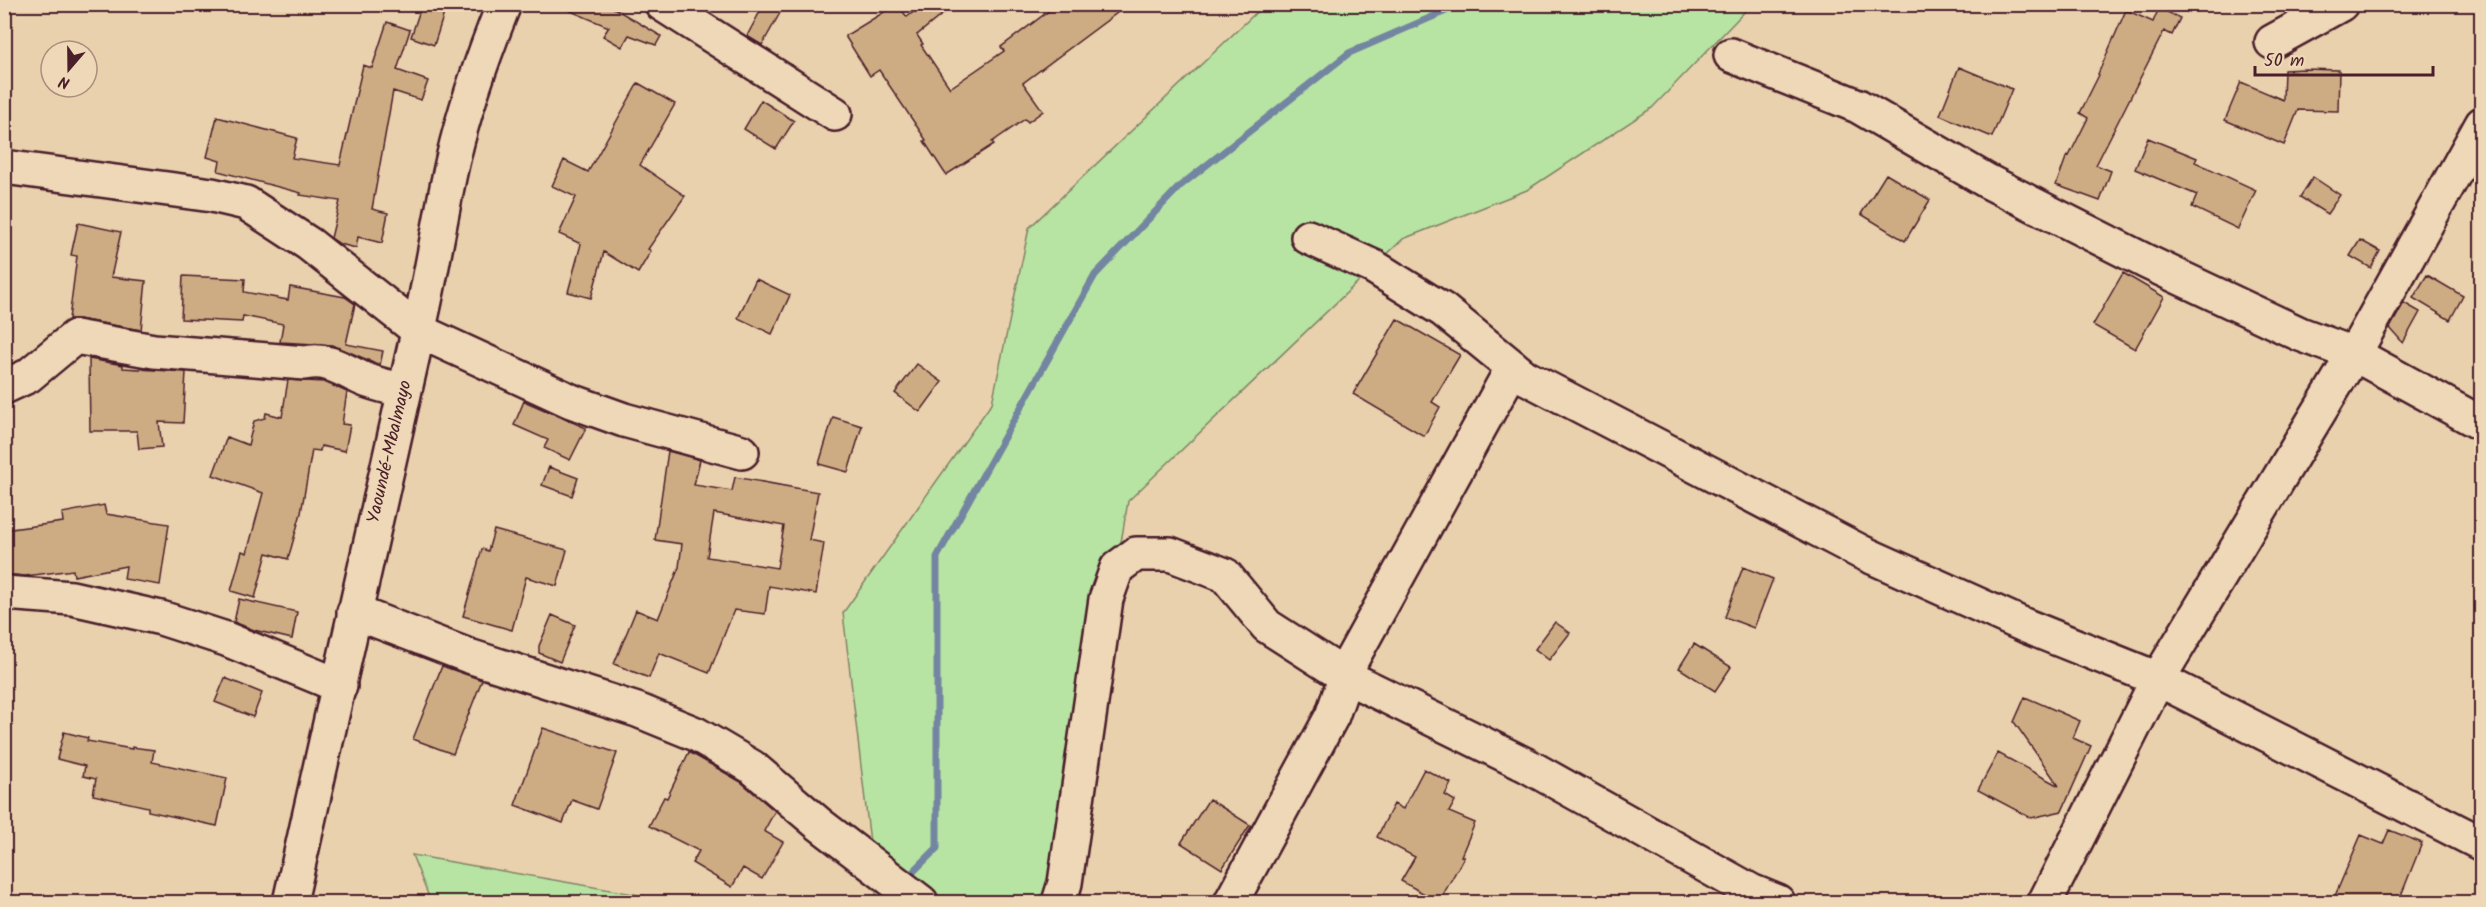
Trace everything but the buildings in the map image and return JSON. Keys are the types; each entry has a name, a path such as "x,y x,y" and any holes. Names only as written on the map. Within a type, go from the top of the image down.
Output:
{"main road":[{"name":"Yaoundé-Mbalmayo","path":"290,903 340,686 403,391 419,331 454,157 486,49 504,4"},
{"path":"662,4 836,114"},
{"path":"2272,42 2341,4"},
{"path":"1731,55 1858,105 1987,181 2147,262 2300,334 2354,354 2481,424"},
{"path":"2045,903 2158,679 2354,354 2481,124"},
{"path":"4,167 212,195 246,203 274,219 309,244 419,331 571,401 624,420 742,452"},
{"path":"1308,237 1374,267 1443,310 1525,377 1861,552 2026,626 2158,679 2481,844"},
{"path":"4,387 27,375 75,337 154,351 305,363 318,360 345,368 362,378 403,391"},
{"path":"1231,903 1332,716 1352,659 1513,367"},
{"path":"1059,903 1065,883 1106,599 1117,568 1136,554 1170,554 1225,575 1267,626 1345,676 1528,766 1750,891 1778,903"},
{"path":"4,593 72,598 161,618 226,639 340,686"},
{"path":"354,612 468,656 637,710 696,734 752,767 883,875 917,899"}],"green space":[{"path":"1264,5 1751,5 1652,108 1527,190 1403,239 1128,501 1060,902 877,902 843,613 992,403 1029,228"},
{"path":"412,855 679,902 431,902"}],"waterway":[{"path":"906,879 937,848 937,557 1095,275 1180,186 1349,53 1462,4"},
{"path":"882,902 894,890"}]}
